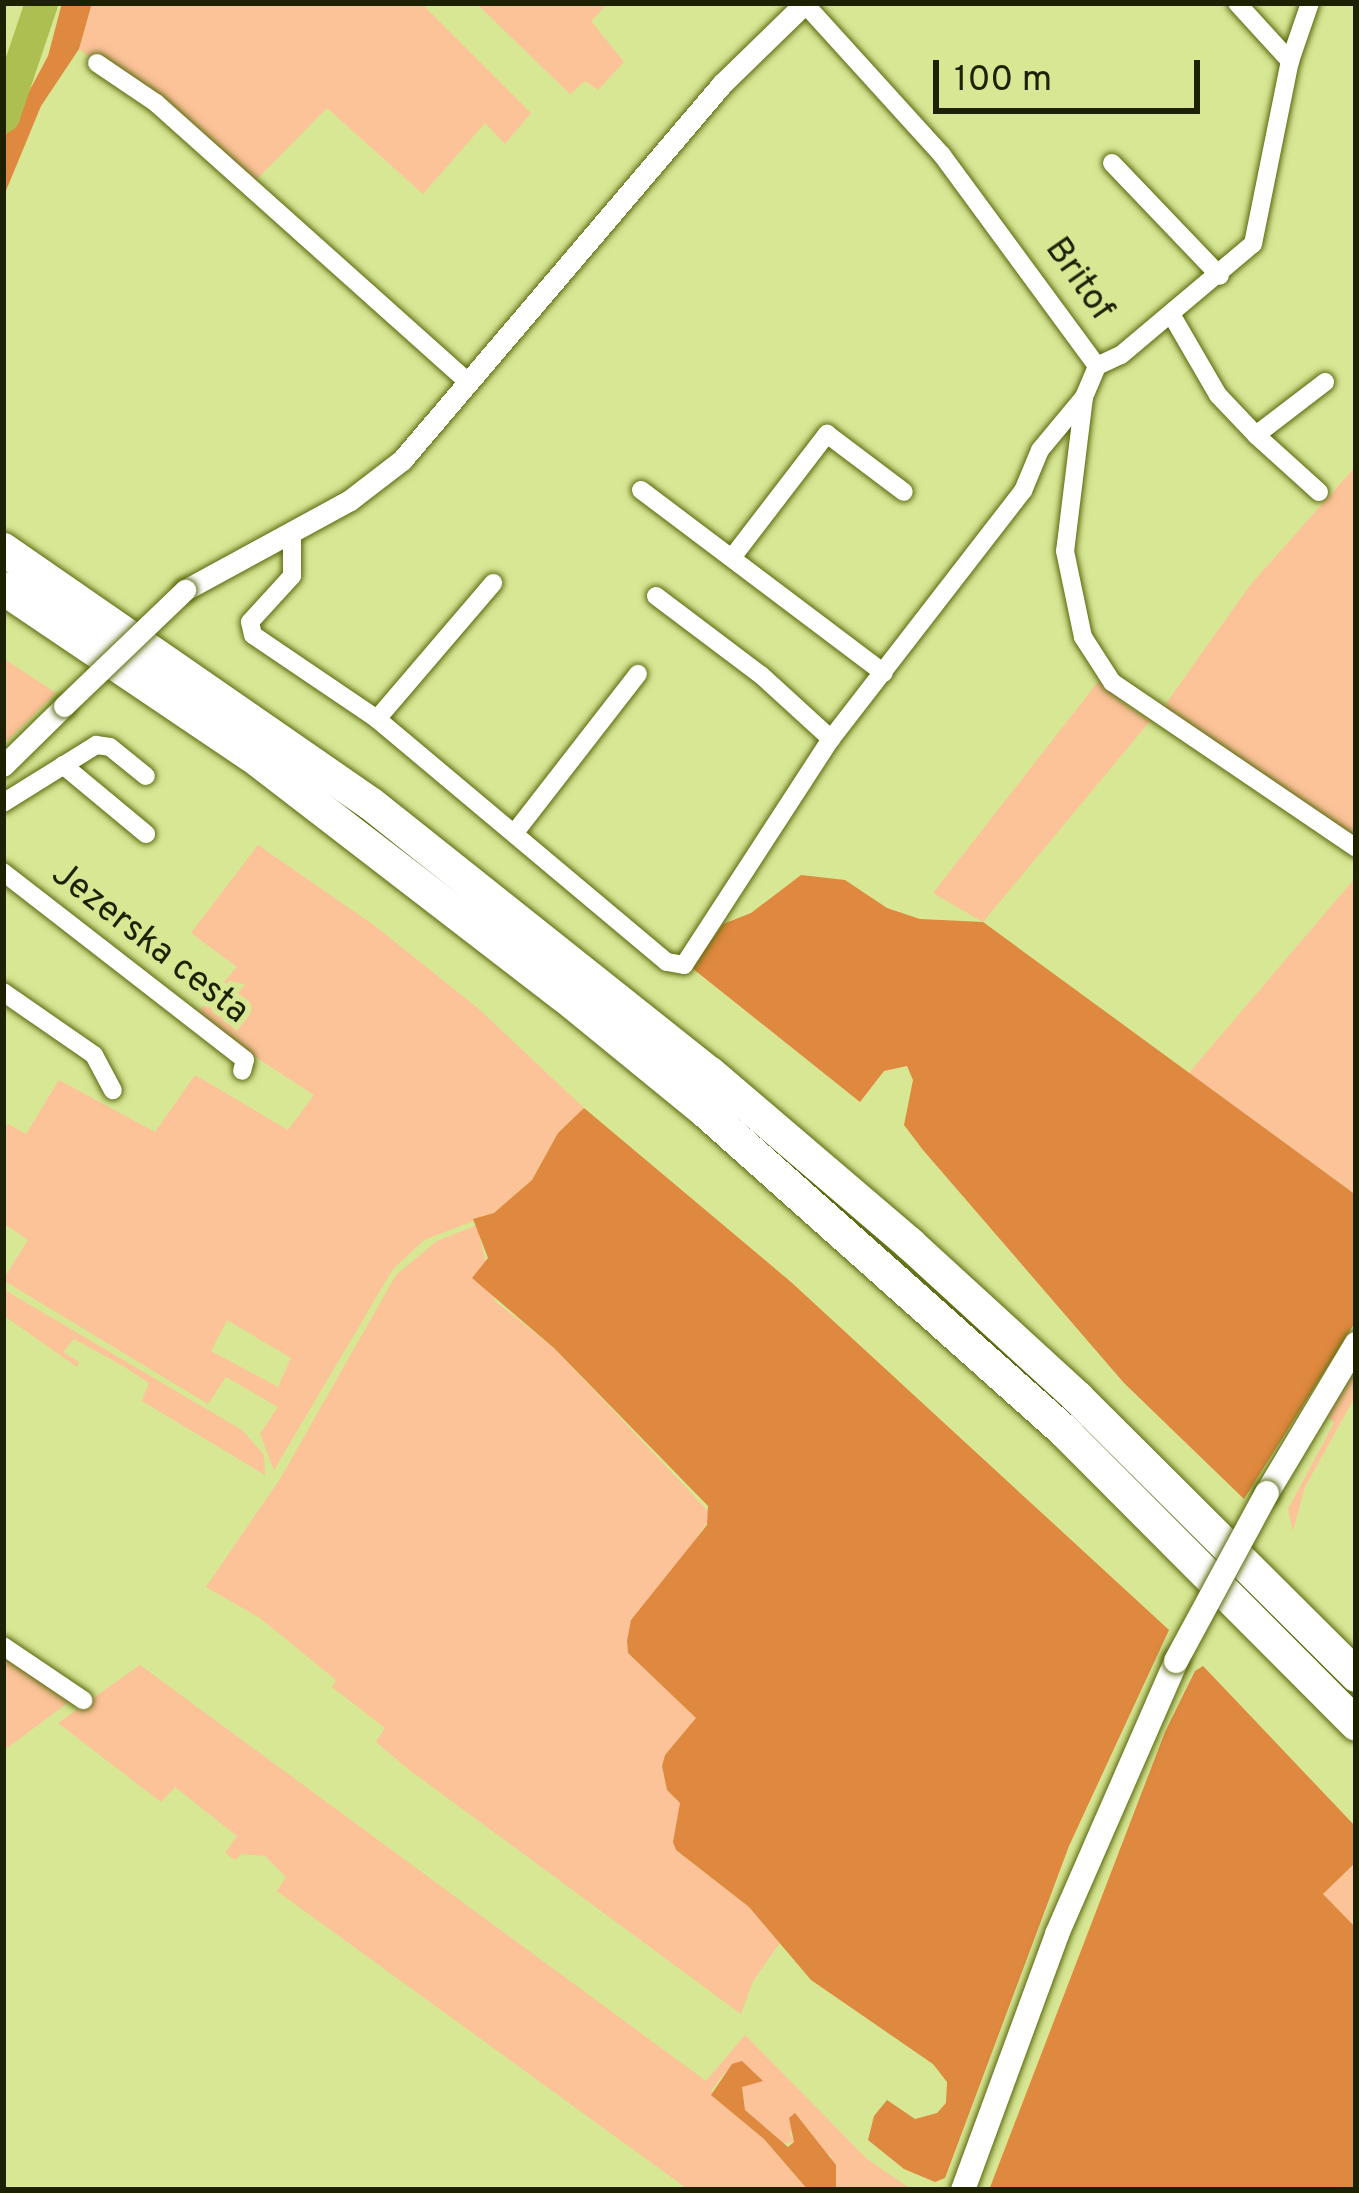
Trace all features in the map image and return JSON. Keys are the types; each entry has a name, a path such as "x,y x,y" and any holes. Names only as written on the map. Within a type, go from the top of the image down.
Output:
{"highway":[{"path":"3,550 370,803 710,1073 1060,1382 1356,1675"},
{"path":"3,588 251,755 563,994 705,1112 1067,1434 1356,1724"}],"main road":[{"path":"963,2190 1057,1934 1176,1661 1356,1344"}],"street":[{"name":"Britof","path":"292,531 350,500 402,460 709,99 805,3 943,155 1097,366 1121,355 1253,244 1290,61 1310,3"},
{"path":"1237,3 1290,61"},
{"path":"97,64 156,103 470,383"},
{"path":"1112,163 1220,276"},
{"path":"1171,314 1218,395 1319,492"},
{"path":"1097,366 1084,397 1065,551 1083,637 1112,682 1356,848"},
{"path":"1256,435 1325,382"},
{"path":"3,766 185,590 292,531 292,576 250,622 253,635 377,719 667,962 684,965 831,739 1000,522 1023,490 1040,450 1084,397"},
{"path":"734,555 827,434 904,492"},
{"path":"641,490 734,555 884,673"},
{"path":"377,719 493,584"},
{"path":"656,596 761,675 831,739"},
{"path":"516,832 638,674"},
{"path":"3,803 96,746 110,747 146,776"},
{"path":"63,765 146,834"},
{"name":"Jezerska cesta","path":"3,872 245,1060 242,1071"},
{"path":"3,992 94,1054 113,1090"},
{"path":"3,1646 83,1700"}],"shaded area":[{"path":"62,3 92,3 79,49 41,106 3,198 3,140 48,56"},
{"path":"92,3 421,3 531,113 505,144 485,123 423,194 327,108 254,182 79,49"},
{"path":"476,3 608,3 591,21 624,62 598,90 585,81 570,94"},
{"path":"1356,466 1356,838 1167,714 1167,702 1251,584"},
{"path":"3,658 56,693 3,745"},
{"path":"1101,678 1121,702 1150,721 983,922 933,893"},
{"path":"258,845 375,926 480,1010 584,1108 558,1133 532,1180 494,1213 424,1240 393,1269 274,1470 260,1434 278,1407 226,1377 208,1404 3,1280 28,1240 3,1223 3,1131 8,1124 26,1134 59,1080 155,1132 195,1075 288,1130 314,1095 194,1017 237,967 191,933","holes":["227,1320 291,1358 278,1387 211,1351"]},
{"path":"801,875 845,880 887,908 920,919 983,922 1356,1195 1356,1321 1244,1499 1124,1383 923,1150 904,1125 913,1080 907,1066 884,1071 860,1102 692,968 723,924 751,913"},
{"path":"1356,877 1356,1195 1188,1074"},
{"path":"584,1108 791,1282 1169,1630 1069,1846 945,2178 935,2182 904,2169 868,2140 874,2116 887,2100 915,2119 937,2113 946,2103 947,2082 933,2064 811,1980 749,1907 676,1850 673,1842 680,1803 667,1790 662,1766 665,1755 696,1718 628,1653 627,1641 631,1620 707,1525 708,1506 554,1348 472,1278 488,1258 473,1219 494,1213 532,1180 558,1133"},
{"path":"477,1225 495,1301 554,1348 712,1515 627,1641 628,1653 697,1718 665,1755 662,1766 667,1790 680,1803 676,1850 749,1907 780,1943 753,1981 741,2014 408,1769 376,1742 385,1728 332,1687 336,1680 260,1618 206,1587 280,1479 396,1275 437,1241"},
{"path":"3,1289 242,1430 264,1455 265,1475 142,1401 149,1383 123,1366 74,1339 63,1352 79,1362 77,1367 3,1315"},
{"path":"1356,1369 1356,1395 1305,1487 1293,1531 1288,1509 1334,1423 1328,1416"},
{"path":"3,1651 69,1702 3,1751"},
{"path":"140,1665 706,2081 745,2035 867,2159 911,2189 836,2190 831,2156 789,2131 794,2142 782,2144 745,2110 742,2086 727,2070 711,2091 764,2139 808,2190 689,2190 277,1891 286,1877 265,1856 242,1854 235,1860 225,1853 237,1836 175,1787 161,1802 58,1723"},
{"path":"1203,1666 1356,1827 1356,1862 1323,1894 1356,1928 1356,2190 989,2190 1165,1732 1195,1671"},
{"path":"1356,1862 1356,1928 1323,1894"},
{"path":"742,2061 763,2081 742,2087 745,2110 788,2147 794,2142 789,2118 795,2113 836,2165 836,2190 808,2190 764,2139 711,2095 732,2064"}],"waterway":[{"path":"3,116 41,3"}]}
